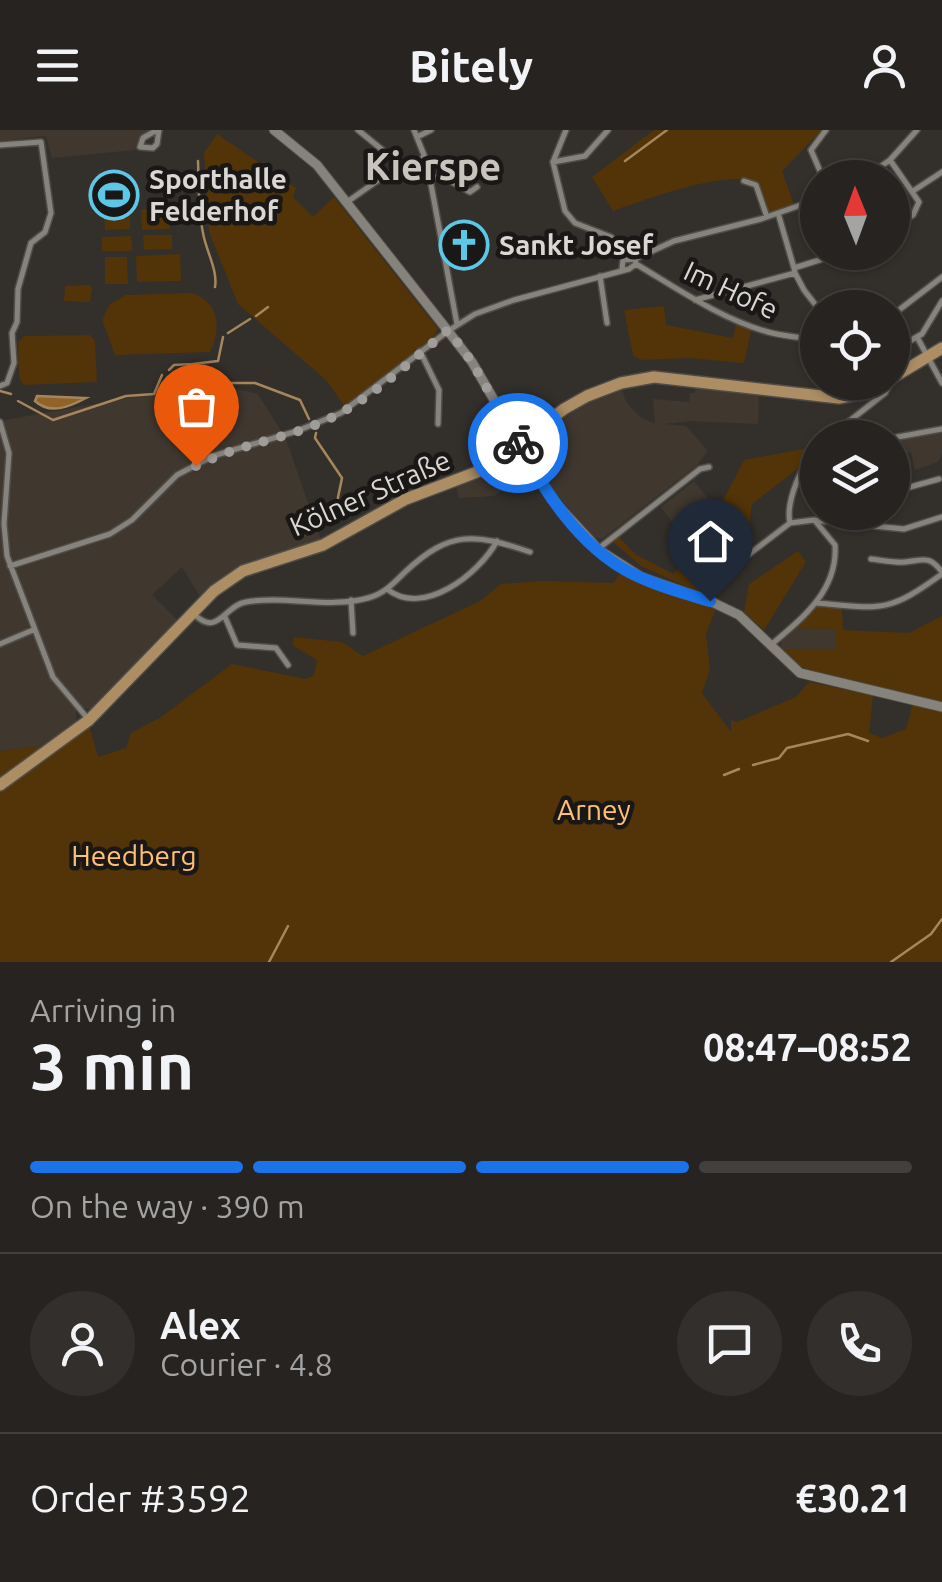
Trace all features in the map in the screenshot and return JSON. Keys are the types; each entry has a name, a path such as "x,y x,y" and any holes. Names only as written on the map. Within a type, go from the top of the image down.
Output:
{"main road":[{"path":"274,130 311,158 452,327 551,498 598,549 641,578 727,608 750,623 800,673 942,707"},
{"name":"Kölner Straße","path":"910,368 942,348"},
{"name":"Kölner Straße","path":"0,786 89,720 230,578 323,545 406,499 477,472 588,396 644,378 800,394"},
{"path":"510,428 541,427"}],"street":[{"path":"358,130 396,161 399,169"},
{"path":"348,202 399,169 422,163 424,154 416,133 431,130"},
{"path":"566,130 553,162 564,211 570,219 611,236 626,258 636,261"},
{"path":"553,162 584,156 608,130"},
{"path":"815,160 811,150 826,130"},
{"path":"890,160 917,130"},
{"path":"0,145 41,142 51,214 27,256 12,333 14,363 7,383 0,386"},
{"path":"416,166 420,175 444,177 470,192 478,187"},
{"path":"913,191 942,172"},
{"path":"430,178 452,327"},
{"path":"744,181 756,184 767,217"},
{"path":"910,187 919,202 910,215"},
{"path":"10,566 110,534 132,520 178,475 214,456 333,417 452,327 493,306 622,269 674,240 800,205"},
{"path":"778,213 804,290"},
{"path":"622,269 621,262 626,258"},
{"name":"Im Hofe","path":"636,261 695,300 767,332 800,338"},
{"path":"695,300 800,268"},
{"path":"600,276 607,323"},
{"path":"910,301 942,277"},
{"path":"910,341 926,329 942,301"},
{"path":"917,337 942,383"},
{"path":"420,351 439,390 438,424"},
{"path":"851,420 876,400"},
{"path":"0,422 9,449 4,534 10,566 58,684 89,720"},
{"path":"910,435 942,430"},
{"path":"598,549 700,469 709,467"},
{"path":"790,523 790,506 800,475"},
{"path":"910,487 939,479"},
{"path":"910,527 942,517"},
{"path":"744,558 790,523 800,522"},
{"path":"771,645 816,603 830,580 836,555 825,530"},
{"path":"193,613 209,624 244,602 368,598 388,589 436,547 458,538 474,536 530,552"},
{"path":"388,589 402,599 435,594 468,576 497,541"},
{"path":"816,603 880,608 905,601 942,573 934,560 922,557 905,562 871,559"},
{"path":"351,600 353,633"},
{"path":"225,617 238,644 276,648 288,665"},
{"path":"0,644 33,630"}],"shaded area":[{"path":"0,130 152,130 140,137 135,150 52,158 46,136 0,141"},
{"path":"212,383 258,394 286,439 322,543 228,573 201,598 182,567 152,595 179,622 91,710 82,707 76,711 76,723 51,742 0,751 0,421"},
{"path":"696,385 759,393 758,424 665,424 686,426 708,451 696,466 602,539 593,537 553,490 532,459 529,444 586,402 622,389 626,402 640,417 655,424 653,399 689,402"},
{"path":"37,396 86,398 53,409 35,401"},
{"path":"942,426 942,454 938,462 915,470 910,452 912,434"},
{"path":"501,464 508,487 494,496 459,498 456,486"},
{"path":"694,481 715,507 694,538 681,527 677,529 661,507"},
{"path":"793,628 836,629 836,651 779,649"}],"green space":[{"path":"654,130 822,130 782,171 794,205 769,214 759,183 746,179 687,187 613,211 592,177"},
{"path":"217,134 296,188 293,197 313,217 334,197 438,329 432,339 344,406 327,381 238,304 209,232 204,153"},
{"path":"170,208 170,229 142,230 141,209"},
{"path":"130,214 130,229 105,230 104,215"},
{"path":"143,235 172,235 172,249 144,250"},
{"path":"131,236 132,251 102,251 102,237"},
{"path":"180,254 181,281 137,282 136,256"},
{"path":"105,257 127,257 128,284 105,284"},
{"path":"89,285 90,302 64,301 65,286"},
{"path":"192,293 208,303 216,317 210,352 115,355 102,320 110,304 126,295"},
{"path":"664,306 666,325 733,338 736,324 751,331 744,363 689,358 641,360 633,355 624,310"},
{"path":"90,335 95,341 97,382 24,385 19,378 18,342 24,336"},
{"path":"800,450 796,470 752,504 748,534 718,548 703,594 641,566 612,541 618,536 635,554 673,574 695,554 744,460"},
{"path":"518,459 529,474 508,487 501,464"},
{"path":"798,551 806,562 764,630 744,612 749,584"},
{"path":"621,572 716,608 706,634 710,669 702,693 731,732 731,720 737,722 796,697 809,682 873,695 869,733 882,738 906,729 913,703 942,711 942,962 0,962 0,791 89,725 98,757 126,748 131,733 161,717 232,664 306,679 314,675 317,660 292,645 294,637 342,642 363,656 480,601 501,584 613,583"},
{"path":"817,605 842,607 843,630 909,633 942,616 942,704 832,680 793,661 779,649 836,650 835,629 793,628"},
{"path":"43,746 42,750 0,781 0,751"}],"waterway":[{"path":"625,161 667,130"},
{"path":"198,161 201,224 215,287"},
{"path":"256,316 268,307"},
{"path":"228,333 250,319"},
{"path":"193,364 218,361 223,337"},
{"path":"169,370 174,365 193,364 197,369"},
{"path":"200,373 214,383 255,383 300,400 309,419"},
{"path":"18,401 53,420 126,396 154,394 162,375"},
{"path":"0,391 11,394"},
{"path":"316,433 315,438 342,478 335,512"},
{"path":"753,765 779,758 787,748 848,734 868,741"},
{"path":"724,775 739,769"},
{"path":"891,962 931,934 942,919"},
{"path":"269,962 288,926"}],"way so far":[{"path":"196,466 222,453 297,432 333,417 448,330 472,362 518,443"}],"place":[{"name":"Sporthalle Felderhof","path":"114,195"},
{"name":"Sankt Josef","path":"464,245"}],"district":[{"name":"Kierspe","path":"433,167"}],"route":[{"path":"518,443 551,498 599,550 641,578 710,601"}],"park label":[{"name":"Arney","path":"594,810"},
{"name":"Heedberg","path":"134,856"}]}
